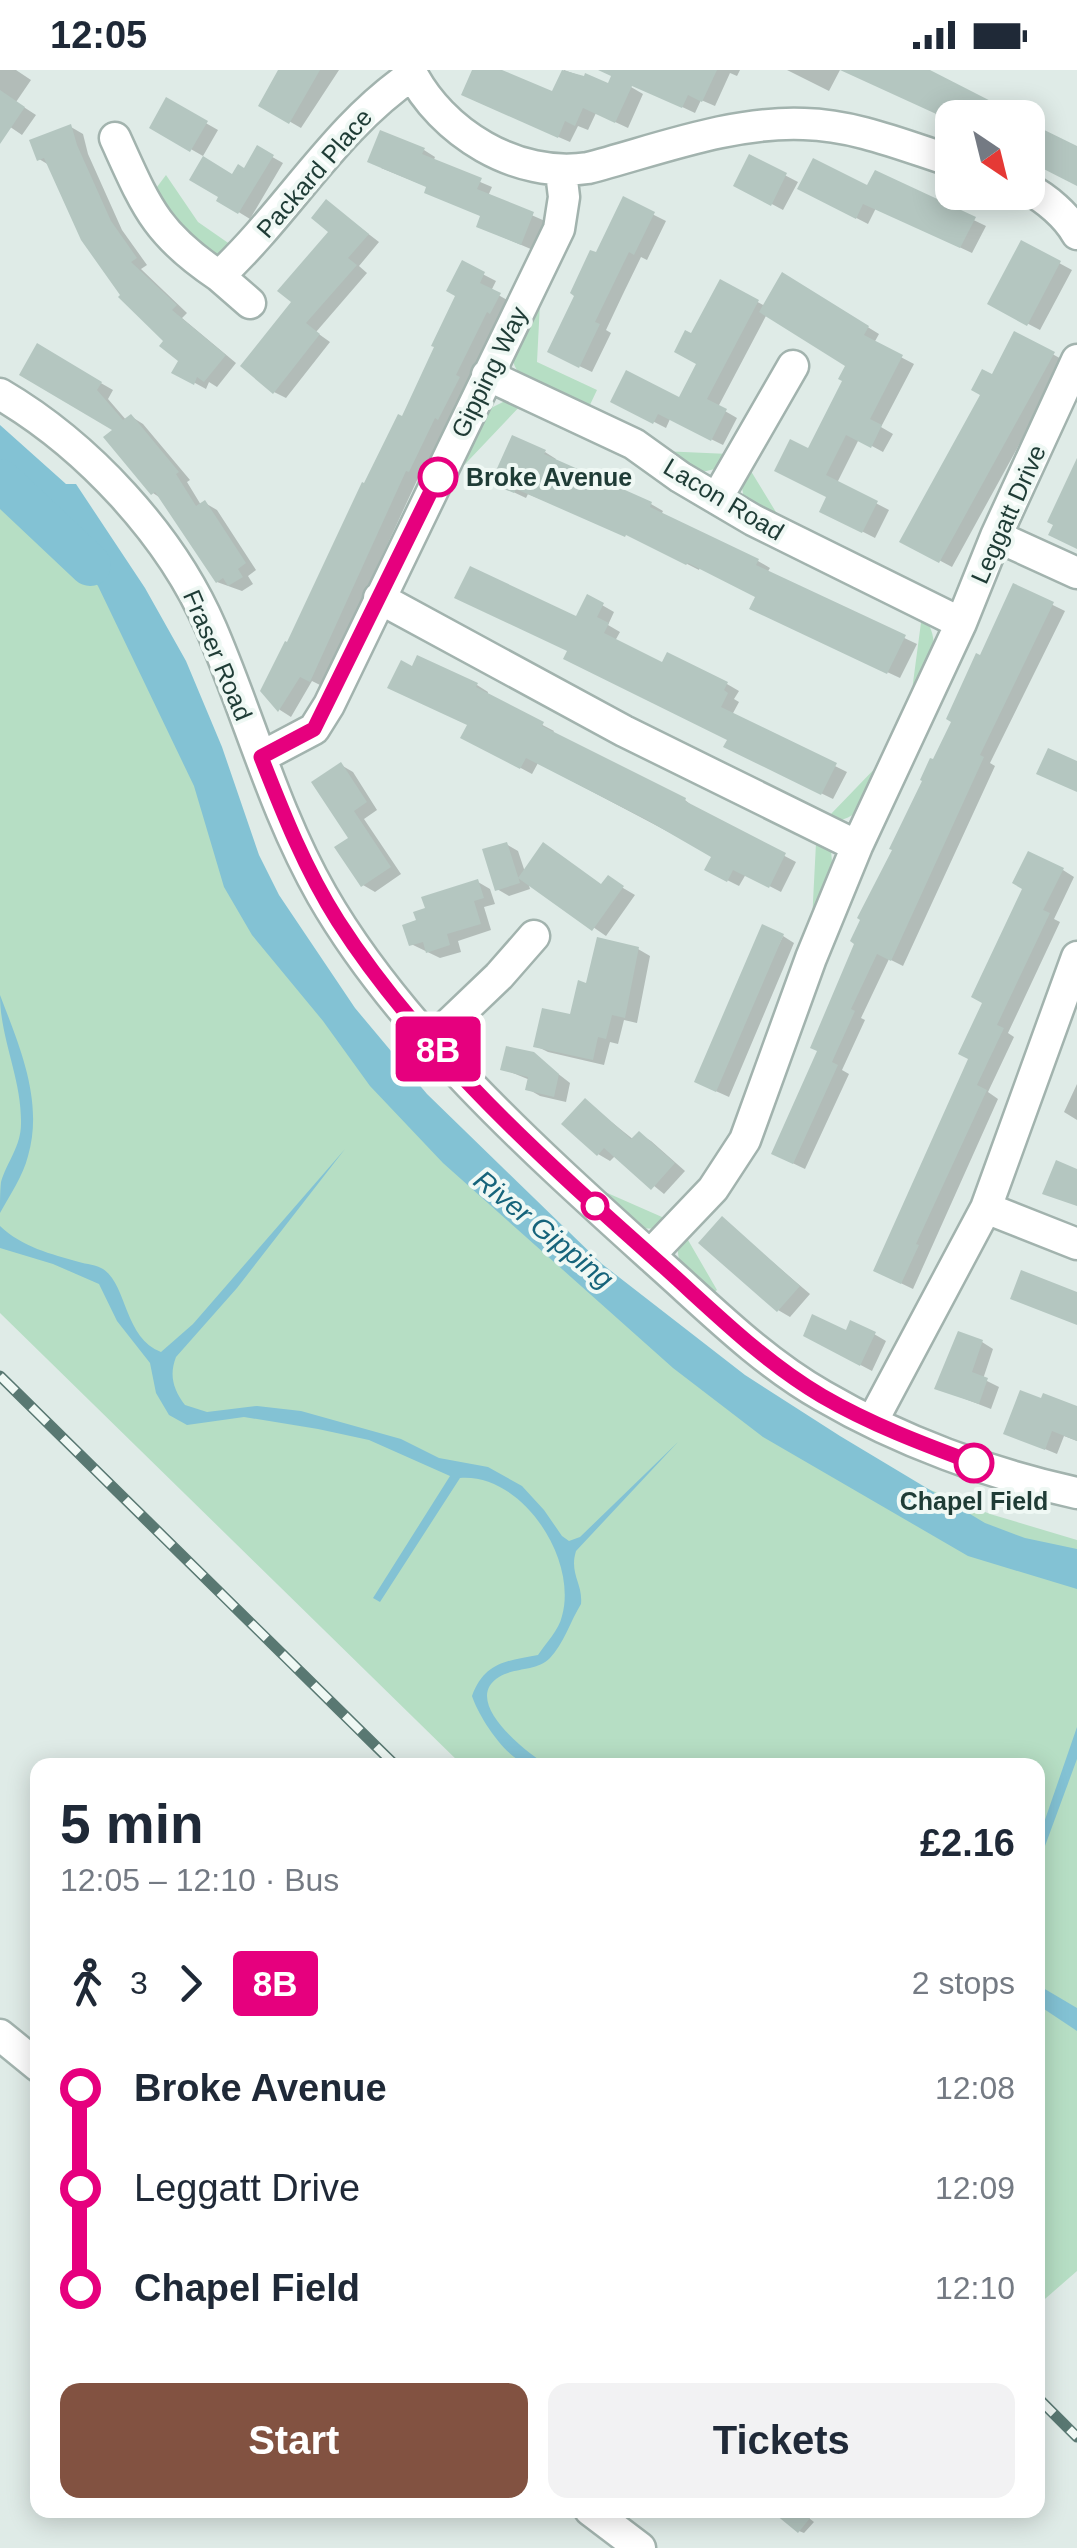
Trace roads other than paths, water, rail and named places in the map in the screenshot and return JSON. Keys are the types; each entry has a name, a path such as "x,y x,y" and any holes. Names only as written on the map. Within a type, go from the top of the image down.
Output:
{"street":[{"path":"411,72 442,116 463,133 515,160 561,172 746,126 806,124 866,133 935,155"},
{"name":"Packard Place","path":"220,276 251,246 369,108 411,72"},
{"path":"115,138 145,204 165,234 250,303"},
{"name":"Gipping Way","path":"261,757 314,729 559,230 564,197 561,172"},
{"path":"1045,200 1077,234"},
{"name":"Leggatt Drive","path":"650,1255 713,1188 745,1140 811,958 857,846 1077,360"},
{"path":"717,498 793,366"},
{"name":"Lacon Road","path":"487,375 634,444 753,520 961,623"},
{"name":"Fraser Road","path":"0,394 49,424 79,451 139,516 179,568 212,629 293,836 322,895 356,948 431,1042 593,1204 790,1375 872,1422 975,1464 1077,1492"},
{"path":"996,536 1077,573"},
{"path":"379,598 624,730 857,846"},
{"path":"431,1042 534,936"},
{"path":"872,1422 986,1208 1077,958"},
{"path":"986,1208 1077,1244"},
{"path":"0,2035 30,2059"},
{"path":"601,2518 640,2548"}],"water":[{"path":"0,425 66,484 76,484 145,588 186,661 222,747 259,855 279,895 355,1008 427,1094 602,1264 745,1375 985,1523 1025,1538 1077,1549 1077,1589 968,1556 763,1437 673,1368 443,1163 370,1086 252,935 224,887 194,786 98,586 30,507 0,487"},
{"path":"0,995 27,1074 33,1115 26,1163 0,1213 1,1182 21,1124"},
{"path":"345,1149 237,1288 176,1357 175,1388 185,1405 207,1412 257,1406 301,1411 401,1439 439,1458 488,1467 522,1486 569,1541 580,1537 678,1442 576,1551 574,1566 581,1604 555,1653 538,1665 499,1677 489,1687 487,1699 501,1726 537,1758 516,1758 503,1747 472,1696 483,1676 498,1665 538,1655 562,1616 562,1570 553,1546 524,1504 483,1480 460,1478 380,1602 373,1598 450,1476 369,1440 244,1417 187,1425 169,1415 156,1393 150,1363 117,1321 99,1284 53,1264 0,1248 0,1226 37,1249 103,1269 117,1286 140,1335 161,1352 193,1324"},
{"path":"1077,1727 1077,1759 1045,1846 1045,1820"},
{"path":"1045,1989 1077,2008 1077,2031 1045,2010"}],"waterway":[{"name":"River Gipping","path":"0,480 90,565"}],"railway":[{"path":"0,1376 388,1758"},
{"path":"1045,2405 1077,2437"}],"place":[{"name":"Broke Avenue","path":"438,477"},
{"name":"Chapel Field","path":"974,1463"}]}
